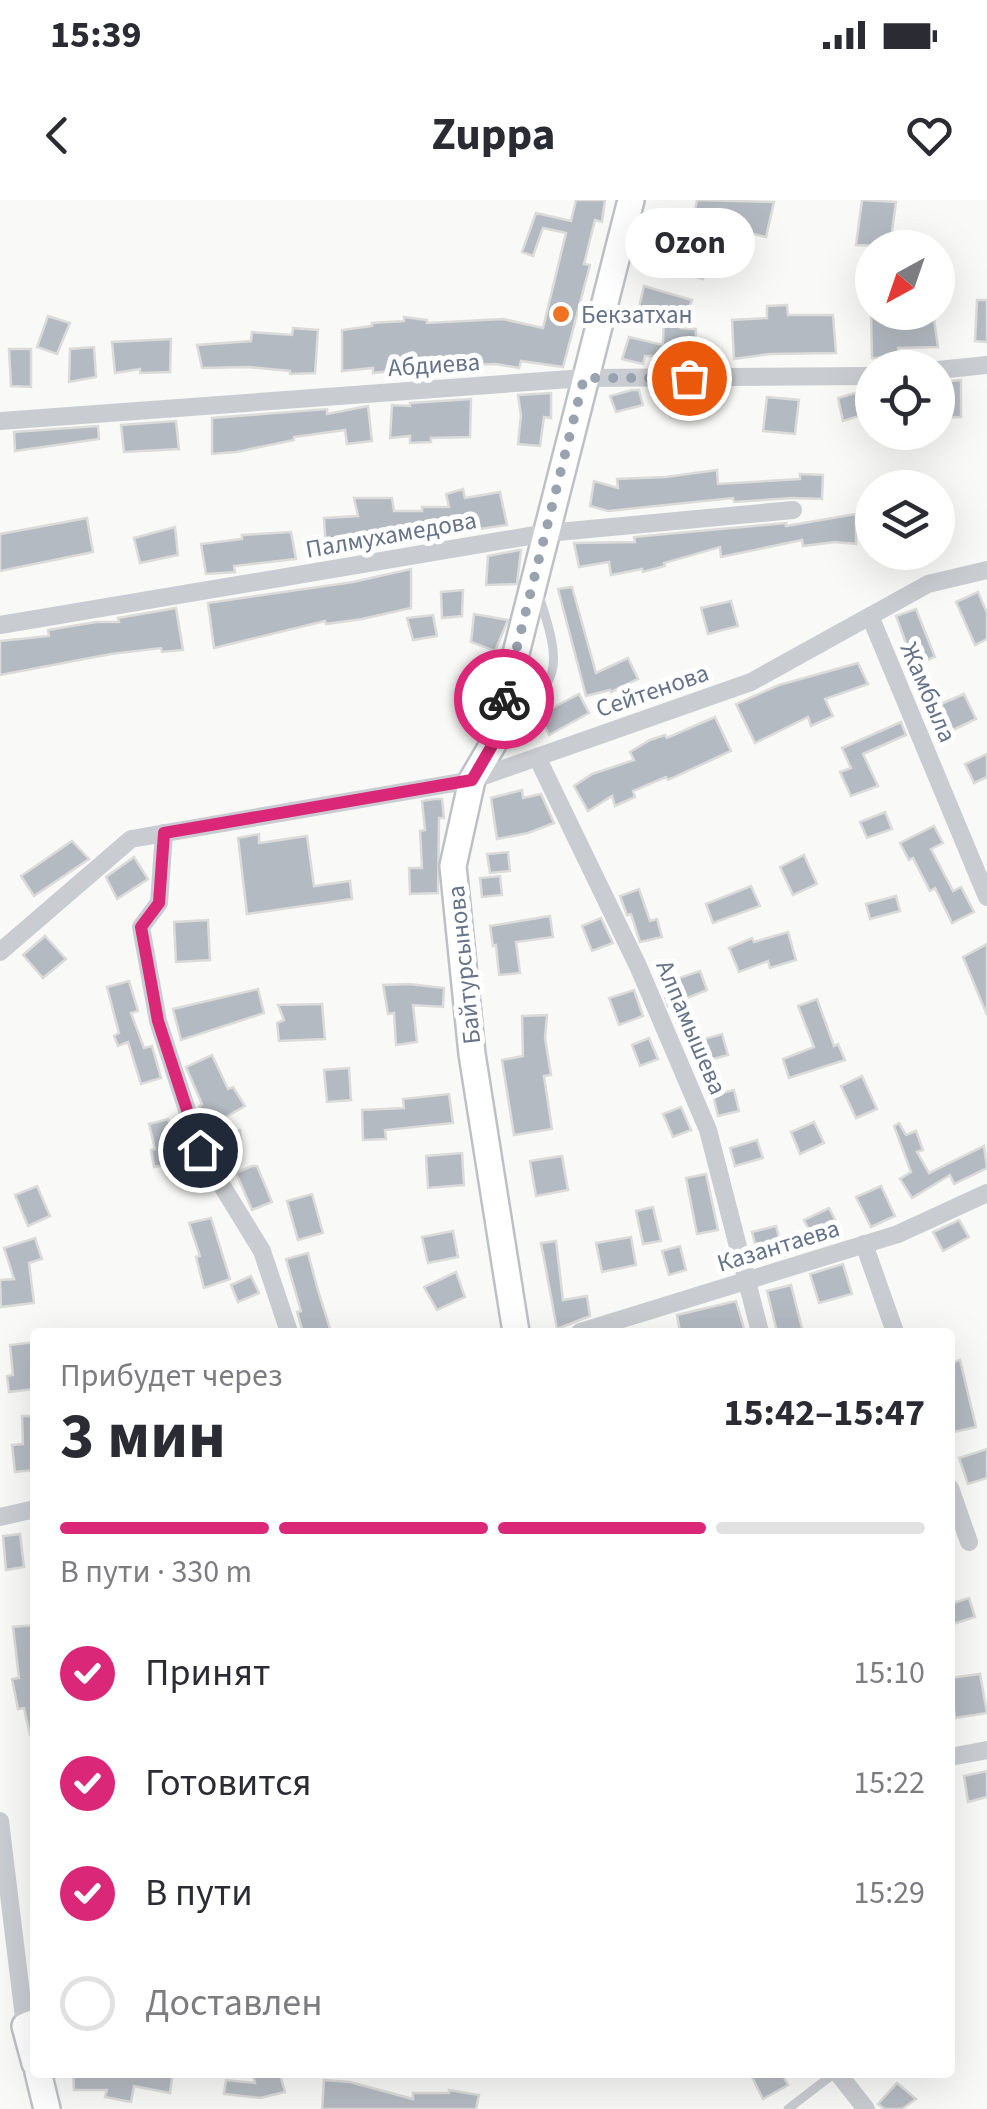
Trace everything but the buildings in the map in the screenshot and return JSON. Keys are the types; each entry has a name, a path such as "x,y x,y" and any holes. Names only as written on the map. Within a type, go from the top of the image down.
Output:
{"main road":[{"name":"Байтурсынова","path":"515,1328 472,1054 452,866 472,780 493,744 631,200"},
{"path":"39,2078 47,2109"}],"street":[{"path":"955,368 987,365"},
{"name":"Абдиева","path":"0,421 584,378 855,376"},
{"name":"Палмухамедова","path":"0,625 547,533 793,510"},
{"name":"Сейтенова","path":"0,952 131,838 472,780 751,682 928,584 987,570"},
{"name":"Жамбыла","path":"870,616 987,897"},
{"name":"Алпамышева","path":"537,757 638,966 708,1130 759,1328"},
{"path":"164,833 159,903 141,927 158,1021 200,1150 262,1251 288,1328"},
{"name":"Казантаева","path":"593,1328 898,1234 987,1193"},
{"path":"864,1244 894,1328"},
{"path":"955,1502 969,1542"},
{"path":"0,1517 30,1510"},
{"path":"955,1756 987,1750"},
{"path":"0,1821 30,2024"},
{"path":"841,2078 866,2109"}],"lane":[{"path":"493,744 545,689 556,663 553,638 534,580"},
{"path":"788,2109 828,2078"}],"way so far":[{"path":"504,699 584,378 689,378"}],"place":[{"name":"Бекзатхан","path":"561,314"},
{"name":"Ozon","path":"689,378"}],"route":[{"path":"200,1150 158,1021 141,927 159,903 164,833 472,780 493,744 504,699"}]}
